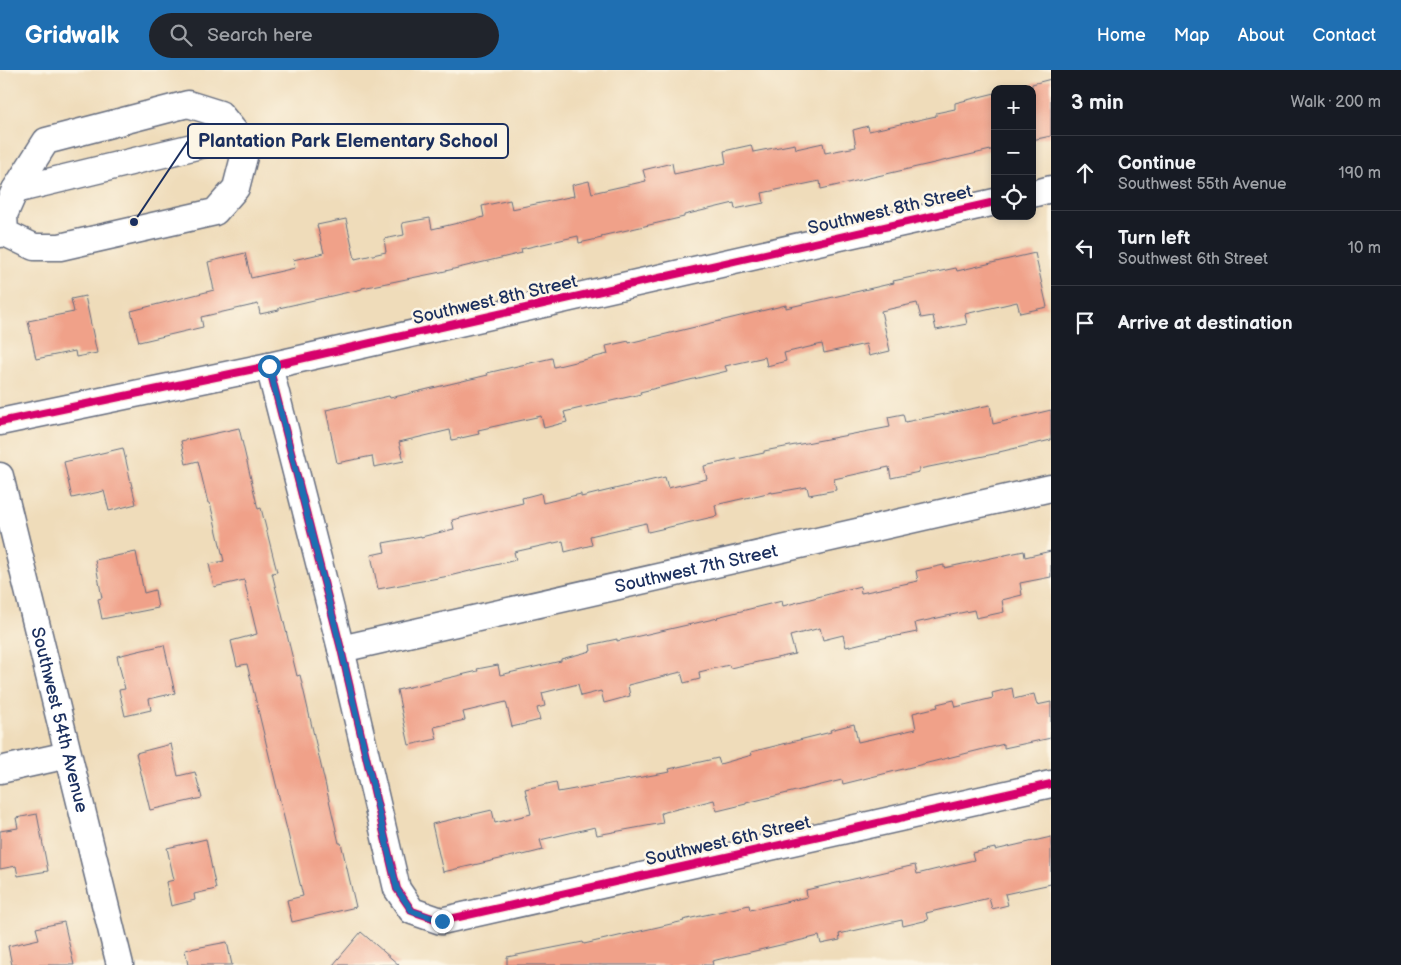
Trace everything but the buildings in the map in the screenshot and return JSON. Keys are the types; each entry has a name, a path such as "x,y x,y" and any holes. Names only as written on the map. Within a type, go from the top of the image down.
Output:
{"street":[{"path":"188,104 220,114 238,136 244,157 236,188 215,212 60,248 34,247 3,233 4,215 15,190 46,142 188,104"},
{"path":"15,190 238,136"},
{"path":"1036,193 1051,189"},
{"name":"Southwest 8th Street","path":"0,422 269,366 991,203"},
{"path":"269,366 341,649"},
{"name":"Southwest 54th Avenue","path":"0,476 3,504 68,754 120,965"},
{"name":"Southwest 7th Street","path":"341,649 1051,488"},
{"name":"Southwest 6th Street","path":"341,649 397,889 412,911 442,921 1051,784"},
{"path":"0,770 68,754"}],"cycle path":[{"path":"0,422 269,366 991,203"},
{"path":"269,366 341,649 397,889 412,911 441,921 1051,784"}],"place":[{"name":"Plantation Park Elementary School","path":"134,222"}],"route":[{"path":"269,366 341,649 397,889 412,911 442,921"}]}
